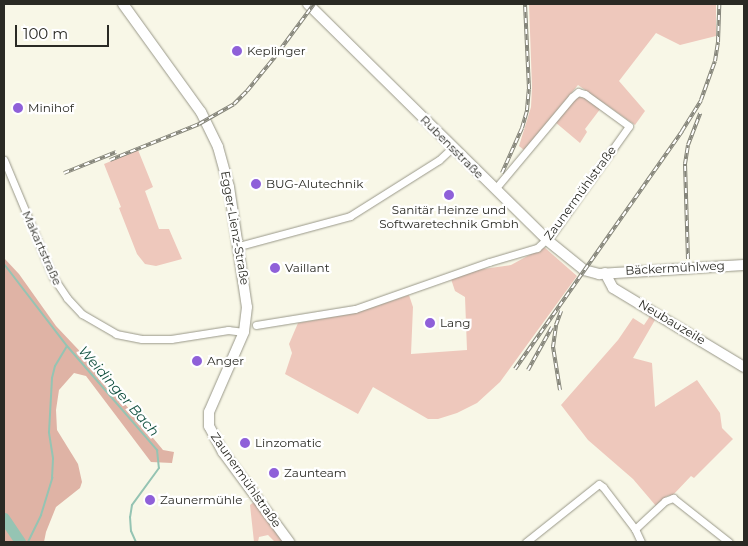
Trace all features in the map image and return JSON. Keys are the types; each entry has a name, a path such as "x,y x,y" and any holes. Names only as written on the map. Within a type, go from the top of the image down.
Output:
{"street":[{"name":"Egger-Lienz-Straße","path":"123,4 201,112 210,128 224,167 239,246 247,298 244,332"},
{"name":"Rubensstraße","path":"308,4 547,240 584,270 594,274 606,273"},
{"name":"Zaunermühlstraße","path":"256,325 355,309 489,262 537,248 547,240 628,129 628,123 585,94 578,92 495,189"},
{"path":"239,246 350,216 439,160 453,147"},
{"name":"Makartstraße","path":"4,160 52,276 67,298 82,314 116,334 142,339 171,339 228,330 244,332"},
{"name":"Bäckermühlweg","path":"606,273 744,265"},
{"name":"Neubauzeile","path":"606,273 613,288 744,367"},
{"name":"Zaunermühlstraße","path":"244,332 212,405 209,426 223,452 289,542"},
{"path":"526,542 599,484 603,486 636,529 641,542"},
{"path":"636,529 665,501 673,498 729,542"}],"shaded area":[{"path":"529,4 716,4 716,36 680,45 656,33 619,81 645,111 635,125 578,85 524,150 519,146 531,107 532,87"},
{"path":"581,96 601,108 585,129 587,132 580,143 555,122 573,100"},
{"path":"138,150 153,187 145,191 159,229 169,229 182,259 156,266 145,264 137,254 104,164"},
{"path":"544,247 577,276 500,382 477,403 457,413 438,419 428,419 373,387 358,414 285,374 292,353 289,344 298,323 355,313 409,295 413,307 411,354 467,350 465,297 455,291 451,279 476,270 511,265"},
{"path":"4,258 19,274 56,326 91,363 163,450 174,452 172,463 151,462 86,376 74,373 59,390 56,410 57,430 78,464 82,482 80,488 56,507 44,542 4,541"},
{"path":"650,316 655,320 633,358 652,363 655,407 697,380 720,413 722,428 733,439 694,478 691,476 673,495 667,496 656,506 633,479 588,440 561,405 618,340 633,318 644,325"},
{"path":"255,501 285,542 275,542 268,535 259,537 258,542 254,542 250,505"}],"waterway":[{"name":"Weidinger Bach","path":"4,264 67,346 157,450 159,468 132,505 130,517 131,531 136,542"},
{"path":"28,542 41,515 52,478 53,458 49,432 52,378 55,366 67,346"},
{"path":"4,518 20,542"}],"railway":[{"path":"110,160 199,124 234,104 274,58 314,4"},
{"path":"502,173 522,128 527,110 529,89 525,4"},
{"path":"515,369 682,131 701,100 715,61 718,42 719,4"},
{"path":"688,259 685,164 688,145 700,113"},
{"path":"64,173 116,152"},
{"path":"560,390 553,347 556,325 561,311"},
{"path":"528,370 552,327"}],"place":[{"name":"Keplinger","path":"237,51"},
{"name":"Minihof","path":"18,108"},
{"name":"BUG-Alutechnik","path":"256,184"},
{"name":"Sanitär Heinze und Softwaretechnik Gmbh","path":"449,195"},
{"name":"Vaillant","path":"275,268"},
{"name":"Lang","path":"430,323"},
{"name":"Anger","path":"197,361"},
{"name":"Linzomatic","path":"245,443"},
{"name":"Zaunteam","path":"274,473"},
{"name":"Zaunermühle","path":"150,500"}]}
